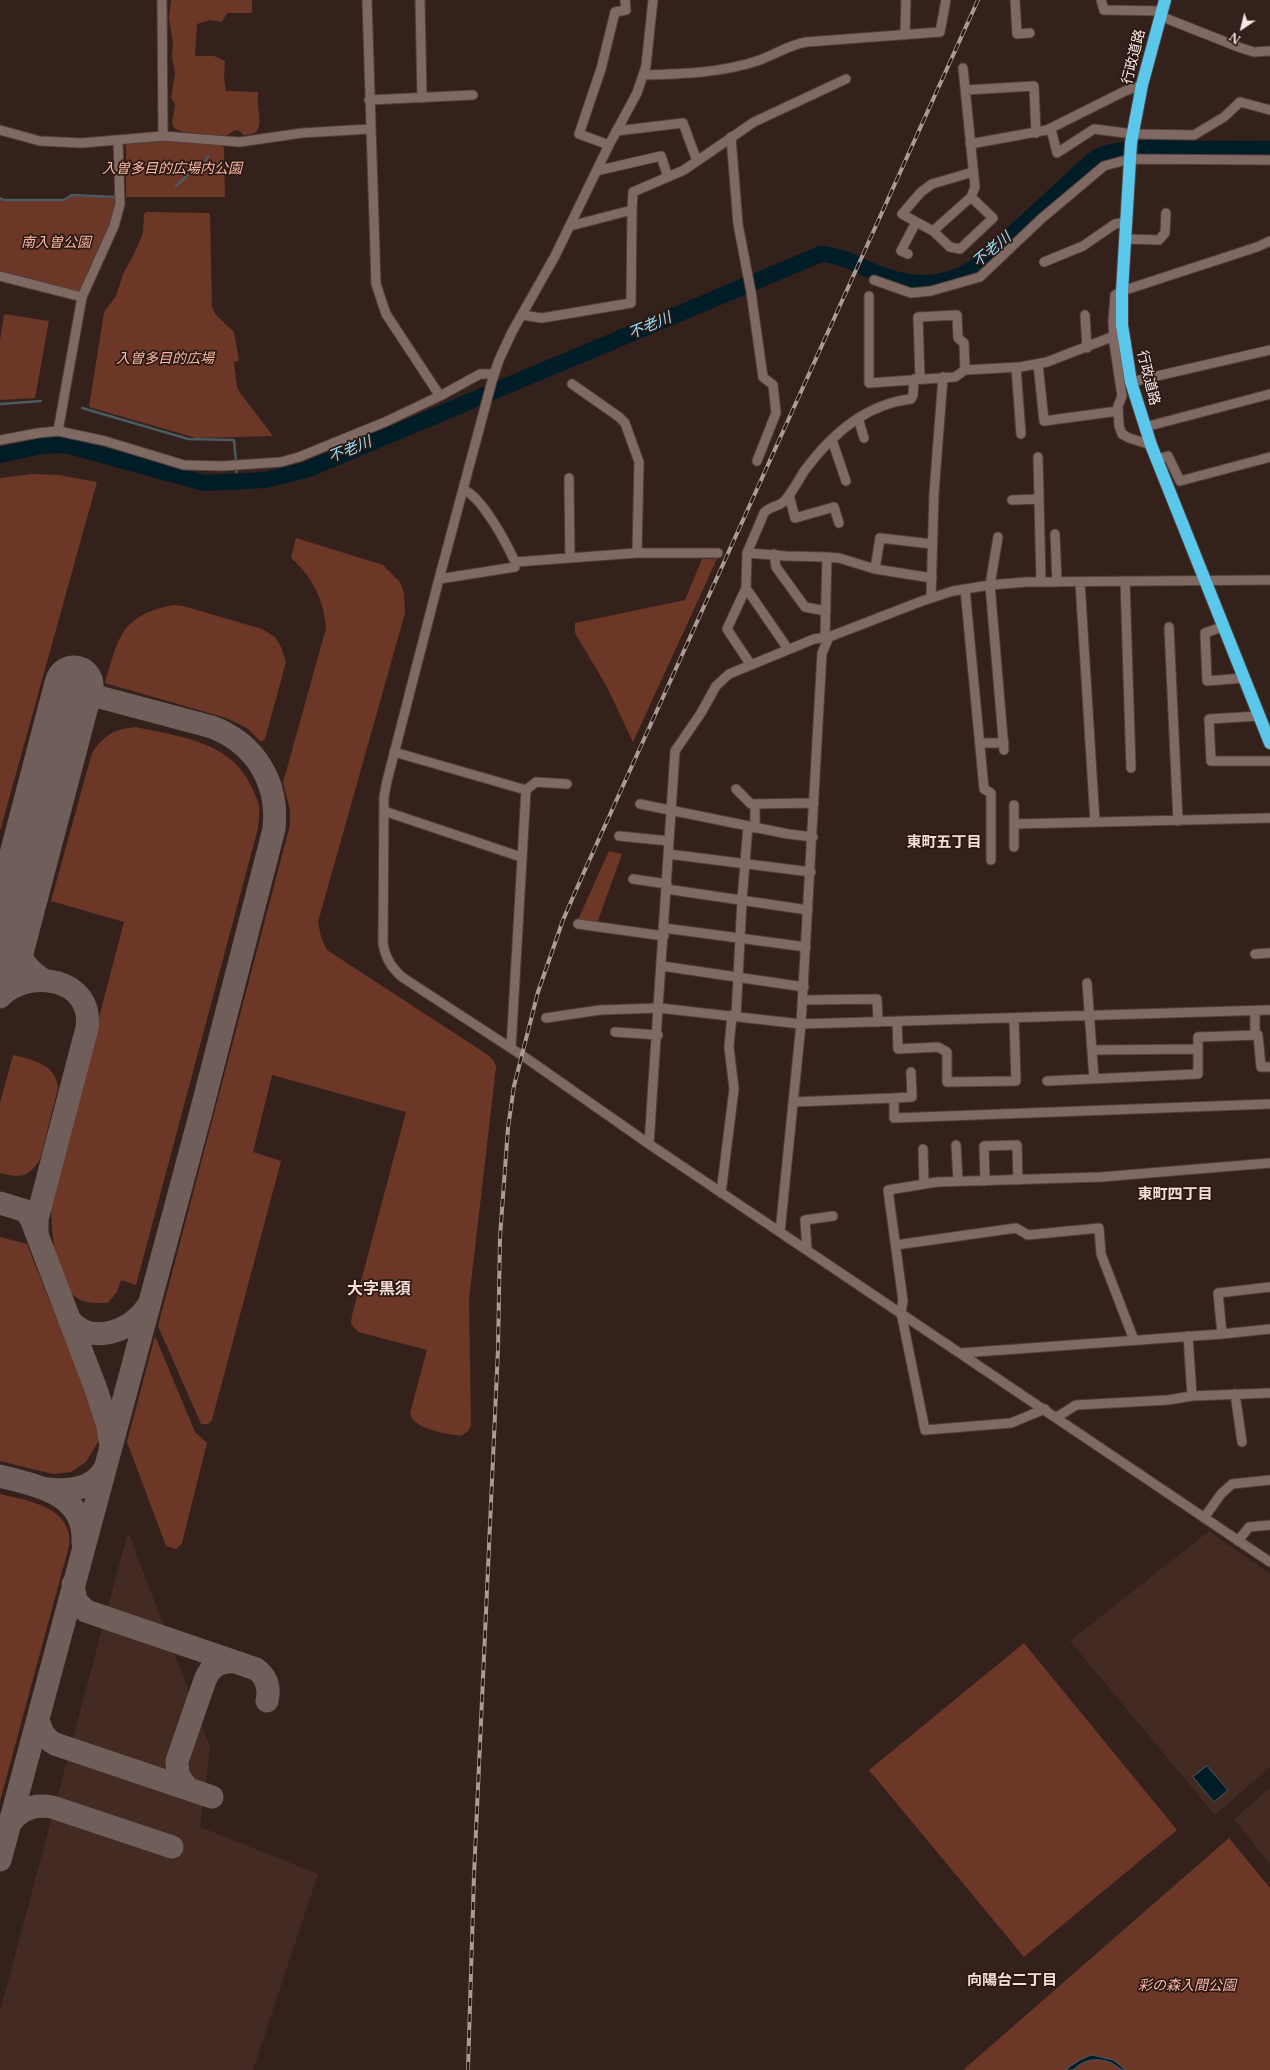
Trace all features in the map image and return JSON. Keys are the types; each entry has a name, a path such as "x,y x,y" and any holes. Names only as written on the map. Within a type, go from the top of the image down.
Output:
{"highway":[{"name":"行政道路","path":"1162,9 1142,85 1131,147 1122,291 1122,325 1131,382 1145,427 1270,743"}],"street":[{"path":"162,0 163,136"},
{"path":"366,0 376,284 386,314 440,396"},
{"path":"420,0 422,98"},
{"path":"609,145 579,134 602,69 615,12 626,10 625,0"},
{"path":"653,0 648,52 637,93 616,131 570,226 505,346 493,378 387,781 384,811 383,944 388,961 402,977 512,1048 721,1193 1057,1417 1238,1541 1269,1559"},
{"path":"905,35 906,0"},
{"path":"643,75 685,74 716,70 760,60 795,44 940,32 946,0"},
{"path":"1015,0 1017,34 1030,33"},
{"path":"1101,0 1104,10 1162,9 1247,50 1254,52 1270,51"},
{"path":"933,231 971,197 975,187 963,68"},
{"path":"522,315 542,318 631,303 633,192 684,170 754,122 846,79"},
{"path":"970,144 1036,133 1050,129 1125,91 1142,85"},
{"path":"966,90 1034,86 1036,133"},
{"path":"369,100 473,95"},
{"path":"874,280 911,293 931,291 980,277 1041,219 1104,166 1131,147 1194,135 1224,117 1240,102 1270,110"},
{"path":"616,131 683,123 697,161"},
{"path":"0,130 40,141 82,142 163,136 240,142 302,133 370,129"},
{"path":"1050,129 1057,153 1094,129 1131,147 1270,160"},
{"path":"731,137 738,224 750,287 763,378 773,385 776,413 757,461"},
{"path":"58,432 82,297 114,226 120,204 118,140"},
{"path":"596,171 661,156 668,177"},
{"path":"971,197 993,218 960,249 950,247 933,231 902,214 921,192 932,184 973,172"},
{"path":"570,226 632,210"},
{"path":"1125,239 1159,240 1165,233 1166,213"},
{"path":"908,254 901,251 916,222"},
{"path":"1044,262 1083,246 1115,224 1126,222"},
{"path":"1152,445 1129,438 1122,434 1119,426 1118,412 1122,396 1114,336 1115,295 1122,291 1257,247 1270,241"},
{"path":"0,276 82,297"},
{"path":"869,296 868,383 955,376 965,370 1038,364 1087,348 1114,336"},
{"path":"751,665 727,628 746,588 747,553 764,513 783,503 805,470 832,440 858,418 894,401 911,399 917,379 918,318 957,315 958,338 964,343 965,370"},
{"path":"1085,315 1087,348"},
{"path":"1131,382 1270,350"},
{"path":"1038,364 1044,421 1118,412"},
{"path":"1016,367 1021,434"},
{"path":"0,440 38,433 58,432 92,438 184,465 222,466 281,462 299,457 378,425 440,396 480,374 493,378"},
{"path":"931,598 934,493 943,377"},
{"path":"572,384 619,417 625,423 639,462 637,553"},
{"path":"1145,427 1270,394"},
{"path":"858,418 864,438"},
{"path":"832,440 846,480"},
{"path":"1157,459 1168,456 1180,481 1270,457"},
{"path":"1038,457 1041,582"},
{"path":"569,478 570,558"},
{"path":"464,490 474,498 501,533 515,562"},
{"path":"788,495 796,518 834,507 839,523"},
{"path":"1012,500 1039,499"},
{"path":"1055,534 1057,582"},
{"path":"980,743 1004,746 990,585 998,537"},
{"path":"875,569 880,538 932,544"},
{"path":"515,562 637,553 718,553"},
{"path":"747,553 839,558 875,569 932,578"},
{"path":"774,554 776,567 805,607 826,611"},
{"path":"780,1232 804,987 822,653 827,637 827,557"},
{"path":"439,579 515,566 515,562"},
{"path":"649,1144 660,1008 675,751 701,713 716,686 729,674 814,638 827,637 931,598 965,589 990,585 1041,582 1270,580"},
{"path":"1125,581 1130,768"},
{"path":"1080,582 1095,822"},
{"path":"746,588 788,649"},
{"path":"965,589 984,789 991,793 991,860"},
{"path":"1169,626 1178,821"},
{"path":"1224,626 1205,633 1207,681 1244,678"},
{"path":"1259,716 1210,719 1211,761 1270,761"},
{"path":"394,752 526,790"},
{"path":"512,1048 521,857 526,790 536,782 567,784"},
{"path":"736,789 751,804 814,803"},
{"path":"640,804 788,834 812,837"},
{"path":"721,1193 734,1089 729,1047 738,977 744,863 752,827 755,804"},
{"path":"1014,805 1014,847"},
{"path":"384,811 521,857"},
{"path":"1014,824 1270,818"},
{"path":"619,836 669,841"},
{"path":"668,854 811,872"},
{"path":"633,879 742,900 808,910"},
{"path":"578,924 740,938 806,947"},
{"path":"1255,954 1270,953"},
{"path":"662,966 804,987"},
{"path":"1088,983 1094,1079"},
{"path":"803,1000 877,999 878,1022"},
{"path":"546,1018 600,1010 660,1008 734,1015 801,1024 1270,1010"},
{"path":"1255,1011 1255,1035"},
{"path":"897,1021 898,1049 938,1047 947,1052 947,1082 1016,1081 1014,1018"},
{"path":"615,1032 658,1035"},
{"path":"1047,1081 1198,1074 1198,1037 1258,1035 1261,1067 1270,1066"},
{"path":"1092,1050 1198,1049"},
{"path":"793,1102 912,1097 911,1072"},
{"path":"894,1098 894,1118 1270,1104"},
{"path":"956,1145 958,1182"},
{"path":"985,1181 984,1146 1017,1145 1018,1180"},
{"path":"923,1149 924,1184"},
{"path":"1045,1409 1011,1423 925,1430 901,1312 903,1301 888,1190 924,1184 1101,1177 1270,1163"},
{"path":"807,1249 804,1220 833,1216"},
{"path":"896,1245 1016,1228 1028,1235 1099,1228 1101,1254 1134,1340"},
{"path":"1222,1334 1218,1293 1270,1287"},
{"path":"961,1353 1222,1334 1270,1329"},
{"path":"1188,1336 1192,1396"},
{"path":"1057,1417 1076,1405 1168,1400 1192,1396 1270,1393"},
{"path":"1235,1394 1242,1442"},
{"path":"1204,1518 1221,1494 1232,1484 1270,1480"},
{"path":"1238,1541 1249,1527 1270,1525"}],"shaded area":[{"path":"1209,1531 1270,1574 1270,1767 1215,1815 1070,1641"},
{"path":"128,1532 210,1747 200,1827 318,1874 253,2070 0,2070 0,2012"},
{"path":"1270,1788 1270,1864 1234,1819"}],"green space":[{"path":"171,0 252,0 252,13 227,13 222,22 210,20 197,24 195,56 214,56 225,61 224,79 226,91 258,92 259,126 255,133 243,135 237,130 226,136 183,132 174,128 172,123 175,104 171,98 175,74 172,56 173,44 169,18"},
{"name":"入曽多目的広場内公園","path":"164,140 222,145 224,148 225,197 126,197 126,143"},
{"name":"南入曽公園","path":"73,196 115,198 114,214 82,290 76,292 0,273 0,199 5,201 64,201"},
{"name":"入曽多目的広場","path":"147,212 210,214 212,307 216,315 234,332 239,361 234,362 237,387 273,436 196,438 89,407 104,312 116,296 123,274 135,252 143,233 144,214"},
{"path":"4,314 49,321 35,398 0,400 0,340"},
{"path":"32,474 59,475 97,482 0,831 0,478"},
{"path":"296,538 383,565 400,582 404,593 405,613 318,922 321,937 327,950 488,1055 494,1061 496,1067 469,1300 471,1426 467,1432 461,1436 423,1427 412,1418 410,1413 427,1350 358,1332 351,1324 352,1315 406,1112 272,1075 253,1152 281,1161 212,1420 208,1424 201,1424 158,1326 290,825 290,809 283,783 326,628 323,608 316,589 305,573 291,558"},
{"path":"702,559 717,559 633,742 607,687 575,633 575,623 685,600"},
{"path":"173,605 183,606 262,629 275,637 281,647 286,662 265,739 261,742 247,728 226,718 105,683 114,653 124,631 132,622 142,615"},
{"path":"136,727 202,743 231,759 242,771 251,786 257,799 259,815 258,828 136,1285 121,1280 117,1292 108,1303 94,1303 81,1300 73,1295 62,1276 55,1251 51,1201 124,922 51,901 92,753 105,737 110,734 122,729"},
{"path":"609,851 622,854 596,926 576,924"},
{"path":"13,1055 36,1061 48,1068 53,1073 58,1088 40,1160 27,1173 18,1176 0,1173 0,1103"},
{"path":"0,1237 27,1244 98,1423 98,1442 86,1462 71,1472 53,1474 0,1461"},
{"path":"155,1336 195,1432 207,1443 182,1543 176,1549 166,1546 127,1442"},
{"path":"0,1494 30,1501 49,1509 57,1515 64,1522 69,1533 69,1546 0,1801"},
{"path":"1024,1643 1177,1830 1024,1957 869,1770"},
{"name":"彩の森入間公園","path":"1229,1838 1270,1888 1270,2070 963,2070"}],"water":[{"path":"1207,1766 1228,1790 1214,1802 1193,1777"},
{"path":"1092,2055 1113,2060 1126,2070 1120,2069 1112,2063 1106,2061 1091,2060 1082,2063 1073,2070 1065,2070 1080,2060"}],"waterway":[{"name":"不老川","path":"0,455 42,446 66,445 204,483 265,480 306,470 821,254 839,257 882,275 911,282 939,282 953,278 967,272 981,263 1088,164 1099,156 1110,152 1137,148 1270,149"},
{"path":"176,186 188,173 202,170 208,156"},
{"path":"0,198 4,200 64,200 72,195 115,197"},
{"path":"0,404 41,401"},
{"path":"82,408 188,439 234,440 236,462"},
{"path":"236,467 237,481"}],"taxiway":[{"path":"0,1860 201,1112 274,829 275,812 273,796 268,781 261,767 252,755 228,734 212,727 73,690"},
{"path":"0,897 16,884 25,871"},
{"path":"10,927 14,943 25,964 30,970 44,980"},
{"path":"0,997 12,988 27,982 42,980 57,982 70,988 80,998 86,1011 87,1028 37,1219 37,1233"},
{"path":"0,1203 26,1211 31,1219 96,1389 108,1426 110,1441"},
{"path":"69,1319 78,1328 89,1332 100,1334 111,1332 133,1322 142,1314 149,1304"},
{"path":"47,1489 63,1490 79,1488 93,1482 104,1470"},
{"path":"0,1476 43,1488 68,1502 76,1513 82,1526 83,1543"},
{"path":"73,1584 76,1601 86,1611 256,1669 260,1672 267,1683 267,1701"},
{"path":"188,1789 178,1775 177,1761 205,1680 210,1671 217,1665 225,1662 235,1662"},
{"path":"38,1719 44,1734 55,1744 212,1797"},
{"path":"9,1825 22,1811 33,1807 45,1806 172,1847"}],"runway":[{"path":"0,966 74,685"}],"railway":[{"path":"468,2070 474,1875 498,1349 500,1237 508,1128 514,1086 538,992 563,920 978,0"}],"district":[{"name":"東町五丁目","path":"944,843"},
{"name":"東町四丁目","path":"1175,1195"},
{"name":"大字黒須","path":"379,1289"},
{"name":"向陽台二丁目","path":"1012,1981"}]}
